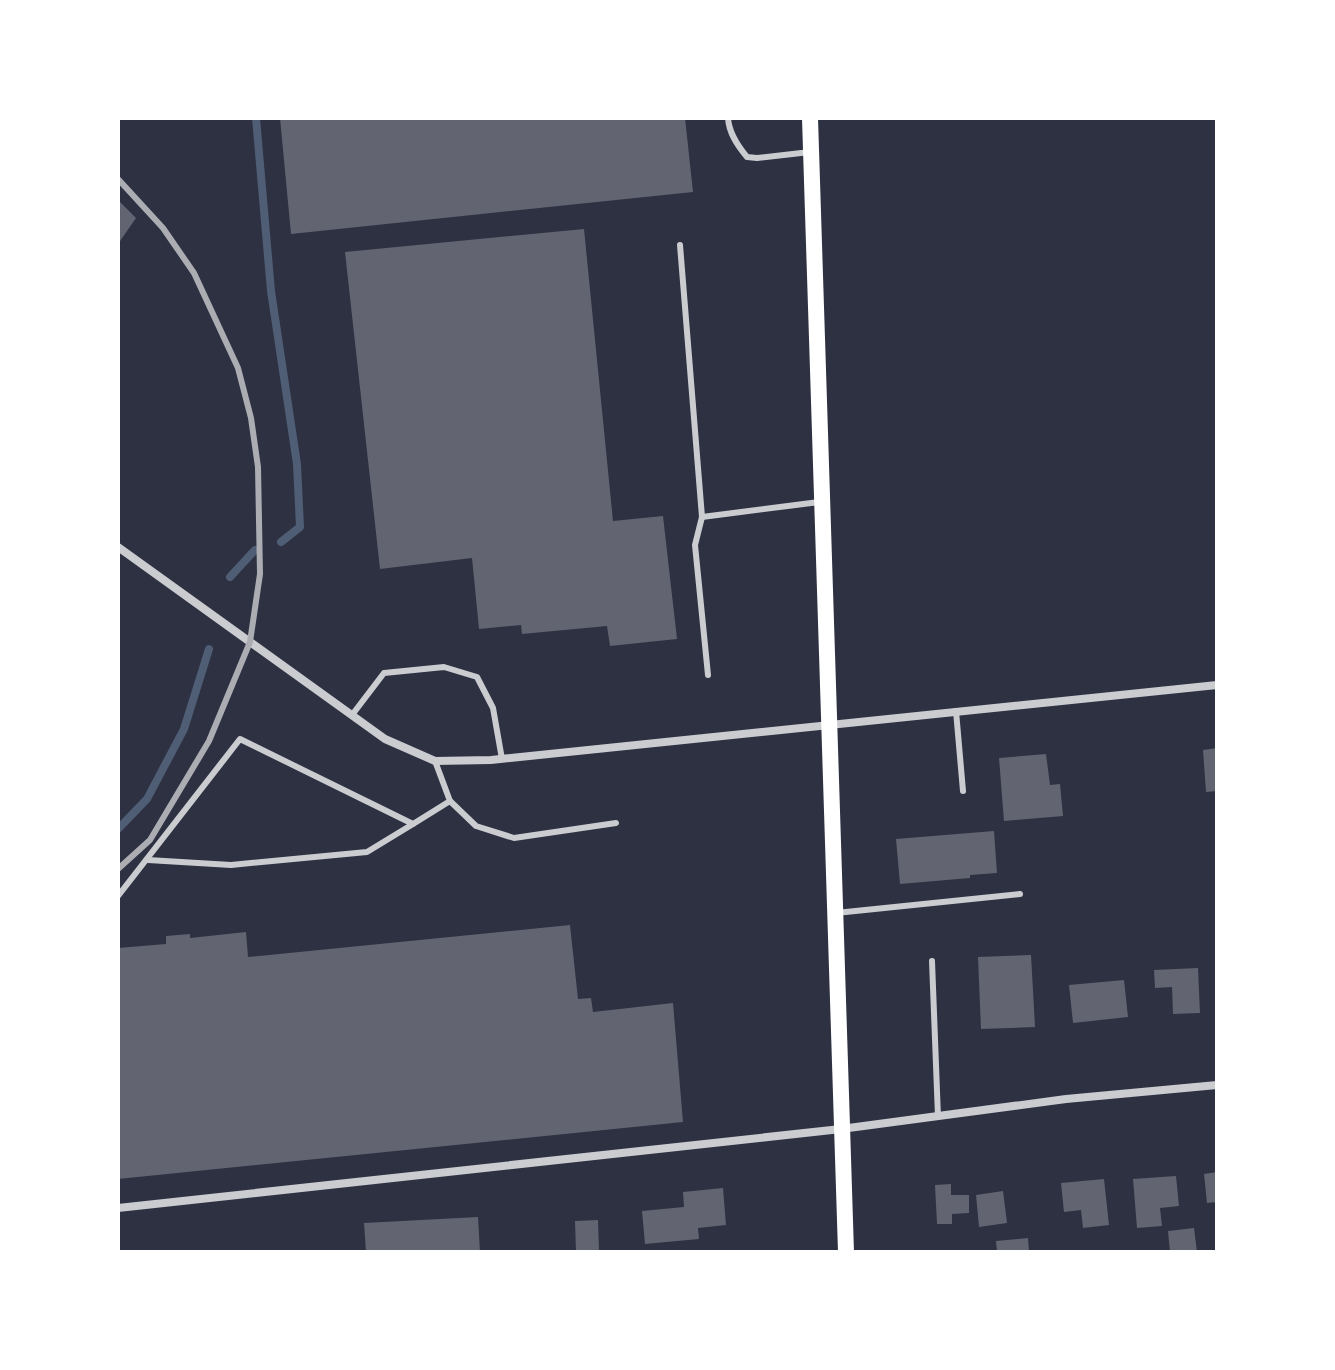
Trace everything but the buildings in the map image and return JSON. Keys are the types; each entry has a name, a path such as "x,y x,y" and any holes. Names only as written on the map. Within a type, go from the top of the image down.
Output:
{"main road":[{"path":"810,118 846,1252"}],"street":[{"path":"118,547 385,739 435,761 502,759 1217,685"},
{"path":"118,1208 841,1129 1066,1099 1217,1085"}],"lane":[{"path":"728,118 737,146 747,157 811,152"},
{"path":"680,245 702,517 695,545 708,675"},
{"path":"702,517 823,502"},
{"path":"352,715 384,673 444,667 477,677 493,708 502,759"},
{"path":"956,711 963,791"},
{"path":"118,896 240,739 413,824"},
{"path":"435,761 450,801 476,826 514,838 616,823"},
{"path":"148,860 231,865 367,852 450,801"},
{"path":"836,913 1020,894"},
{"path":"932,961 938,1117"}],"waterway":[{"path":"256,118 271,291 297,464 300,527 281,542"},
{"path":"230,577 255,550"},
{"path":"118,829 147,799 184,729 209,649"}],"railway":[{"path":"118,179 163,228 194,273 238,368 251,418 258,467 260,574 250,642 209,741 150,840 118,869"}]}
